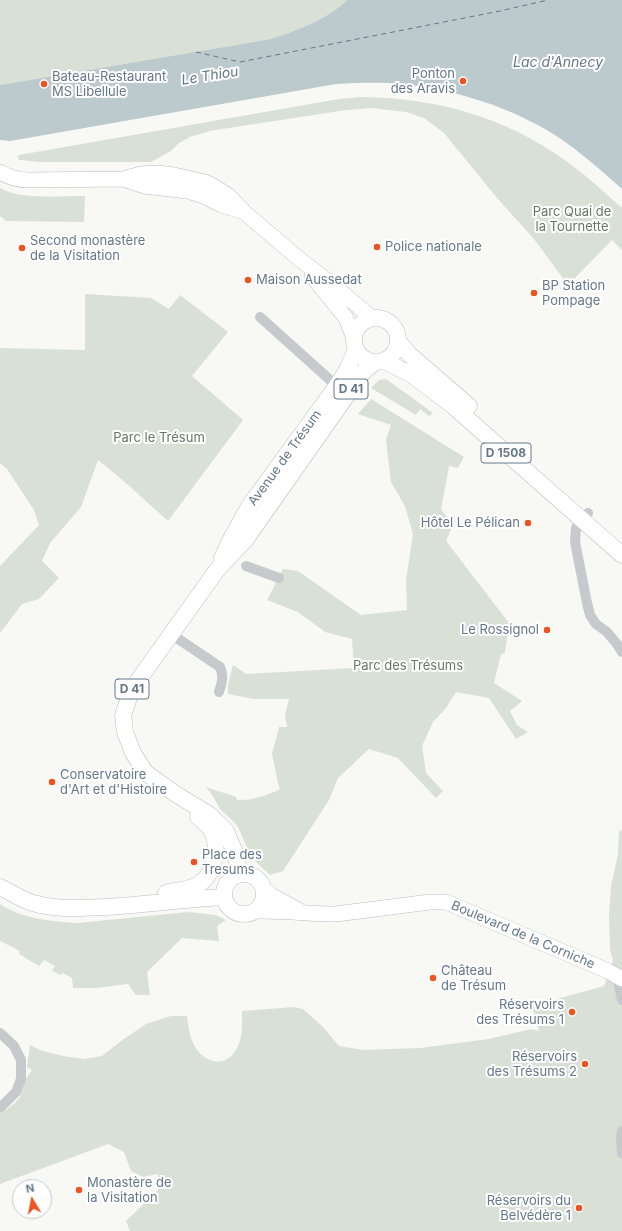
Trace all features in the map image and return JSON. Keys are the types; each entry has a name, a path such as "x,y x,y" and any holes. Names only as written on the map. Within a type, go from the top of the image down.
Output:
{"main road":[{"path":"0,172 6,176 20,180 123,178 144,186 188,191 244,212 372,318 384,320 390,323 396,331 398,341 394,353 388,359 379,362 363,358 355,344 346,318 298,258"},
{"path":"355,344 355,333 360,325 372,318"},
{"name":"D 1508","path":"398,341 410,355 585,516 622,555"},
{"name":"Avenue de Trésum","path":"217,570 232,537 250,505 347,370 355,344"},
{"name":"Avenue de Trésum","path":"240,874 234,850 226,831 210,815 174,793 146,773 133,753 125,732 123,714 132,689 217,570 246,539 364,371 379,362"},
{"name":"D 1508","path":"379,362 412,375 453,406 585,516 622,542"},
{"path":"139,905 168,892 192,888 202,882 210,871 216,849 214,839 211,829 195,814 193,804"},
{"path":"245,873 255,876 262,884 264,889 265,895 260,907 247,914 239,914 226,904 224,889 227,882 233,876 245,873"},
{"path":"0,887 32,903 72,908 139,905 224,897"},
{"name":"Boulevard de la Corniche","path":"264,889 271,896 302,912"},
{"name":"Boulevard de la Corniche","path":"254,911 336,914 430,902 446,902 619,977"}],"street":[{"path":"260,317 336,387 336,400 331,417"},
{"path":"585,516 576,528 575,542 586,603 590,615 596,624 607,632 622,652"},
{"path":"246,566 280,578"},
{"path":"171,634 220,667 222,672 220,692"},
{"path":"619,977 622,1000"},
{"path":"0,1033 14,1046 21,1060 21,1079 16,1092 9,1101 0,1108"},
{"path":"622,1131 620,1139 622,1153"}],"green space":[{"path":"0,0 347,0 321,19 271,39 0,85"},
{"name":"Parc Quai de la Tournette","path":"362,97 417,101 469,113 519,133 543,146 581,172 622,208 622,250 612,240 568,285 534,239 497,198 444,133 424,118 406,112 371,108 346,110 209,131 190,137 179,143 171,151 151,162 40,162 19,160 18,157 19,155 339,99"},
{"path":"0,188 8,192 29,196 85,196 84,222 6,221 0,216"},
{"name":"Parc le Trésum","path":"85,294 151,298 169,309 180,295 228,332 192,376 243,420 168,521 98,460 81,507 50,543 42,561 59,578 39,599 22,604 0,633 0,566 39,525 34,510 7,469 0,463 0,348 85,350"},
{"path":"386,379 433,413 429,416 420,409 416,415 371,388 379,380"},
{"name":"Parc des Trésums","path":"371,399 464,457 458,468 449,466 441,509 453,525 446,541 509,623 505,653 501,654 494,683 522,701 510,711 517,725 528,732 516,739 489,698 456,692 446,708 433,722 422,746 426,773 443,791 436,798 398,758 369,749 338,778 329,800 283,871 270,875 255,861 248,850 239,829 235,823 220,809 206,787 236,797 237,800 247,800 259,797 280,789 272,754 279,727 287,727 285,715 289,699 254,699 228,694 228,685 233,665 246,674 354,668 352,639 325,632 298,612 267,600 283,569 298,571 361,615 407,610 406,580 413,534 405,506 391,482 386,440 391,425 358,414"},
{"path":"622,830 622,1231 130,1231 126,1221 162,1186 158,1174 143,1177 131,1171 124,1152 108,1144 0,1184 0,1114 14,1104 20,1097 26,1078 32,1070 27,1067 30,1045 42,1051 63,1056 84,1059 102,1056 146,1024 171,1016 187,1016 193,1043 197,1050 208,1059 221,1061 232,1055 239,1044 242,1030 242,1011 294,1007 303,1009 323,1027 339,1046 363,1050 420,1048 489,1039 531,1029 539,1031 532,1006 604,986 613,961 610,949 609,916 611,886 618,854 619,831"},
{"path":"0,904 17,913 27,916 78,923 188,912 216,915 226,920 217,926 219,941 182,938 147,972 150,995 136,995 128,984 96,988 73,988 72,978 63,973 61,975 52,971 55,966 44,960 39,966 19,954 20,951 0,941"}],"water":[{"name":"Lac d'Annecy","path":"347,0 622,0 622,189 565,142 528,120 476,99 440,90 403,84 336,84 10,141 0,140 0,85 271,39 321,19"}],"ferry route":[{"path":"196,52 240,62 500,11 548,0"}],"place":[{"name":"Ponton des Aravis","path":"463,81"},
{"name":"Bateau-Restaurant MS Libellule","path":"44,84"},
{"name":"Police nationale","path":"377,247"},
{"name":"Second monastère de la Visitation","path":"22,248"},
{"name":"Maison Aussedat","path":"248,280"},
{"name":"BP Station Pompage","path":"534,293"},
{"name":"Hôtel Le Pélican","path":"528,523"},
{"name":"Le Rossignol","path":"547,630"},
{"name":"Conservatoire d'Art et d'Histoire","path":"52,782"},
{"name":"Place des Tresums","path":"194,862"},
{"name":"Château de Trésum","path":"433,978"},
{"name":"Réservoirs des Trésums 1","path":"572,1012"},
{"name":"Réservoirs des Trésums 2","path":"585,1064"},
{"name":"Monastère de la Visitation","path":"79,1190"},
{"name":"Réservoirs du Belvédère 1","path":"579,1208"}],"water label":[{"name":"Le Thiou","path":"210,76"}]}
